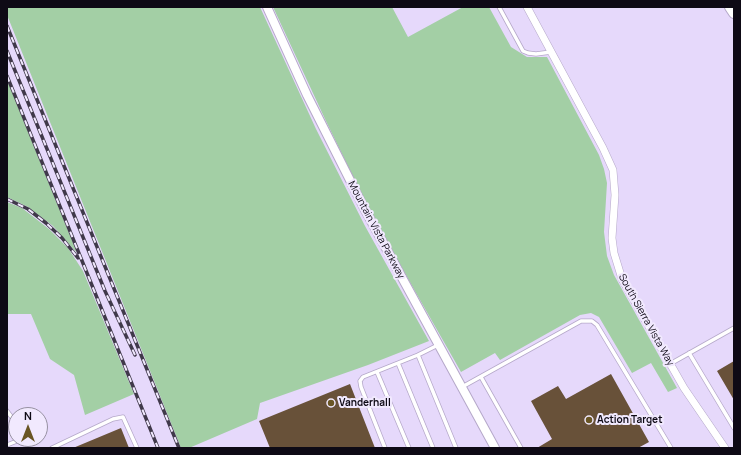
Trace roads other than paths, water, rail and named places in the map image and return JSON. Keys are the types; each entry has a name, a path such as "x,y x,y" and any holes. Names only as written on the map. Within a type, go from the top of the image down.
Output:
{"main road":[{"path":"730,7 734,13"}],"street":[{"name":"Mountain Vista Parkway","path":"267,7 307,95 360,201 495,448"},
{"name":"South Sierra Vista Way","path":"527,7 609,160 615,184 612,238 618,268 622,279 684,388 725,448"}],"lane":[{"path":"499,7 523,50 528,54 551,52"},
{"path":"461,388 581,322 592,321 597,325 671,448"},
{"path":"670,364 734,328"},
{"path":"385,448 361,388 360,381 363,377 418,355 438,345"},
{"path":"689,353 734,428"},
{"path":"418,355 456,448"},
{"path":"398,363 433,448"},
{"path":"376,372 409,448"},
{"path":"481,377 521,448"},
{"path":"52,448 123,416 137,448"}],"railway":[{"path":"7,26 179,448"},
{"path":"7,51 105,291 135,355"},
{"path":"7,76 158,448"},
{"path":"7,199 28,209 46,223 62,238 78,258"}],"place":[{"name":"Vanderhall","path":"331,403"},
{"name":"Action Target","path":"589,420"}]}
